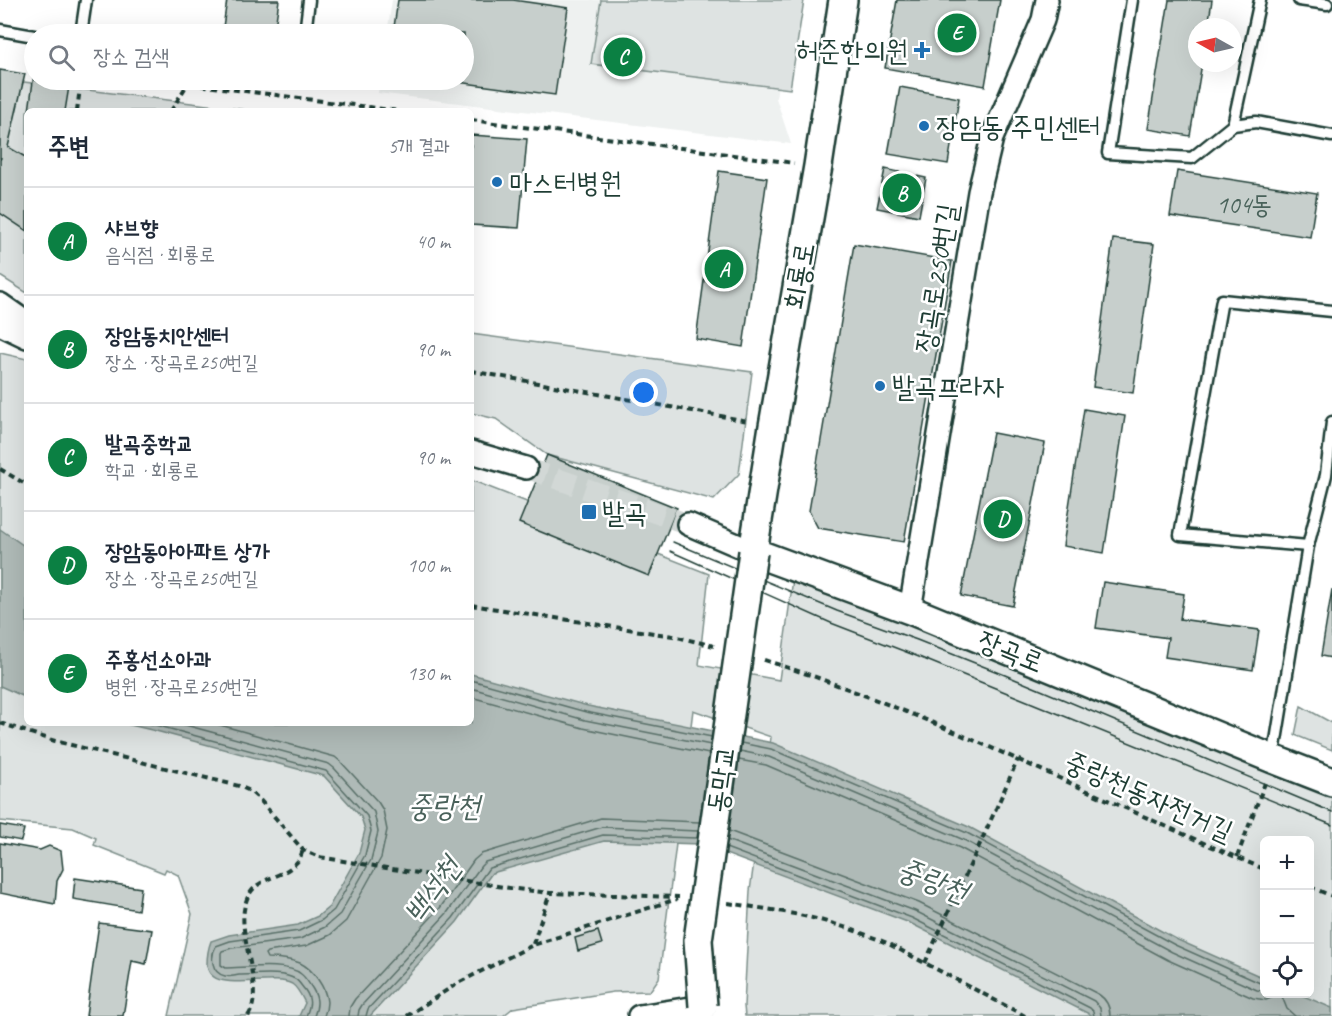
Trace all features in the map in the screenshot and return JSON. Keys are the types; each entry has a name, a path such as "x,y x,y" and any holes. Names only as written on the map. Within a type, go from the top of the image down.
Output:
{"street":[{"name":"회룡로","path":"753,552 818,166 843,0"},
{"name":"장곡로250번길","path":"910,610 979,192 992,138 1043,20 1047,0"},
{"path":"0,304 24,321"},
{"path":"0,324 24,336"},
{"path":"474,453 526,468"},
{"name":"장곡로","path":"688,524 753,552 910,610 1332,782"},
{"name":"동막교","path":"704,1011 698,940 753,552"},
{"path":"639,1016 704,1011"}],"lane":[{"path":"82,24 86,0"},
{"path":"306,24 309,0"},
{"path":"1132,0 1108,153 1192,158 1233,125 1256,122 1332,136"},
{"path":"1233,125 1260,0"},
{"path":"1299,0 1328,5"},
{"path":"0,30 24,34"},
{"path":"1308,546 1180,535 1222,300 1332,311"},
{"path":"1274,759 1308,546 1329,476 1332,422"}],"path":[{"path":"77,108 80,90"},
{"path":"173,108 184,90"},
{"path":"241,90 376,108"},
{"path":"474,120 818,166"},
{"path":"474,372 773,426"},
{"path":"0,469 24,483"},
{"path":"0,723 54,741 239,786 250,791 260,800 303,850 319,858 516,889"},
{"name":"중랑천동자전거길","path":"1024,1016 925,963 1017,759 1260,867"},
{"path":"1237,857 1274,759"},
{"path":"248,1016 251,1011 254,989 244,929 246,901 251,892 268,878 291,867 299,860 303,850"},
{"path":"1314,889 1332,896"},
{"path":"533,945 550,893"},
{"path":"407,1016 458,983 533,945 682,897"}],"shaded area":[{"path":"392,0 790,0 776,98 791,144 378,93 378,90 474,90 474,24 388,24"},
{"path":"601,0 804,0 790,89 591,64"},
{"path":"0,79 24,82 24,90 88,90 231,108 24,108 24,291 0,276"},
{"path":"474,334 752,372 739,474 714,500 547,455 496,419 474,414"},
{"path":"0,353 24,358 24,726 474,726 474,481 709,574 699,665 779,680 794,572 1332,797 1332,1016 745,1016 750,891 771,737 693,710 659,978 650,991 613,992 513,1008 503,1016 169,1016 192,914 178,875 166,869 164,873 94,845 96,838 73,828 0,821"},
{"path":"1301,706 1332,723 1332,750 1295,735"}],"water":[{"path":"0,529 24,546 24,697 0,686"},
{"name":"중랑천","path":"474,675 588,706 773,743 969,827 1178,940 1260,976 1260,998 1308,998 1332,1008 1332,1016 1093,1016 910,923 699,844 604,841 492,873 457,922 370,1016 299,1016 305,1003 292,984 283,981 242,982 218,979 210,974 207,961 211,941 229,935 298,925 318,916 329,907 359,853 365,830 361,817 324,776 135,726 474,726"}],"building":[{"path":"227,0 279,0 275,24 223,24"},
{"path":"398,0 513,0 568,8 555,95 474,84 474,24 394,24"},
{"path":"897,0 1000,0 985,86 885,68"},
{"path":"1169,0 1212,0 1209,18 1188,18 1188,72 1201,72 1190,136 1148,129"},
{"path":"0,70 24,74 8,147 24,156 24,229 0,213"},
{"name":"장암동 주민센터","path":"900,87 959,98 948,164 888,154"},
{"path":"32,90 68,90 65,108 29,108"},
{"name":"마스터병원","path":"474,135 527,139 519,228 474,225"},
{"path":"885,169 926,178 919,216 877,208"},
{"path":"719,171 767,178 743,347 696,339"},
{"path":"1177,171 1317,193 1310,237 1170,216"},
{"path":"1113,239 1154,244 1133,393 1093,387"},
{"name":"발곡프라자","path":"854,244 952,261 904,542 818,528 809,511"},
{"path":"1084,409 1125,416 1104,553 1063,546"},
{"path":"993,433 1045,443 1013,606 961,596"},
{"path":"547,455 677,508 649,576 519,523"},
{"path":"1103,582 1184,594 1180,619 1259,630 1253,670 1165,657 1168,638 1096,628"},
{"path":"1332,589 1332,658 1321,656"},
{"path":"0,825 24,829 21,841 0,837"},
{"path":"0,843 40,850 49,846 61,851 63,869 57,881 55,904 0,893"},
{"path":"75,878 141,888 138,910 73,899"},
{"path":"99,923 152,930 146,964 132,961 123,1016 86,1016"},
{"path":"598,931 602,944 578,951 575,938"}],"tunnel":[{"path":"526,468 688,524"}],"tram line":[{"path":"673,542 837,611 1005,675 1332,812"},
{"path":"670,551 831,623 1332,825"}],"place":[{"name":"주홍선소아과","path":"957,33"},
{"name":"허준한의원","path":"922,50"},
{"name":"발곡중학교","path":"623,57"},
{"name":"장암동 주민센터","path":"924,126"},
{"name":"마스터병원","path":"497,182"},
{"name":"장암동치안센터","path":"902,193"},
{"name":"샤브향","path":"724,269"},
{"name":"발곡프라자","path":"880,386"},
{"name":"발곡","path":"589,512"},
{"name":"장암동아아파트 상가","path":"1003,519"}],"water label":[{"name":"백석천","path":"432,890"}]}
